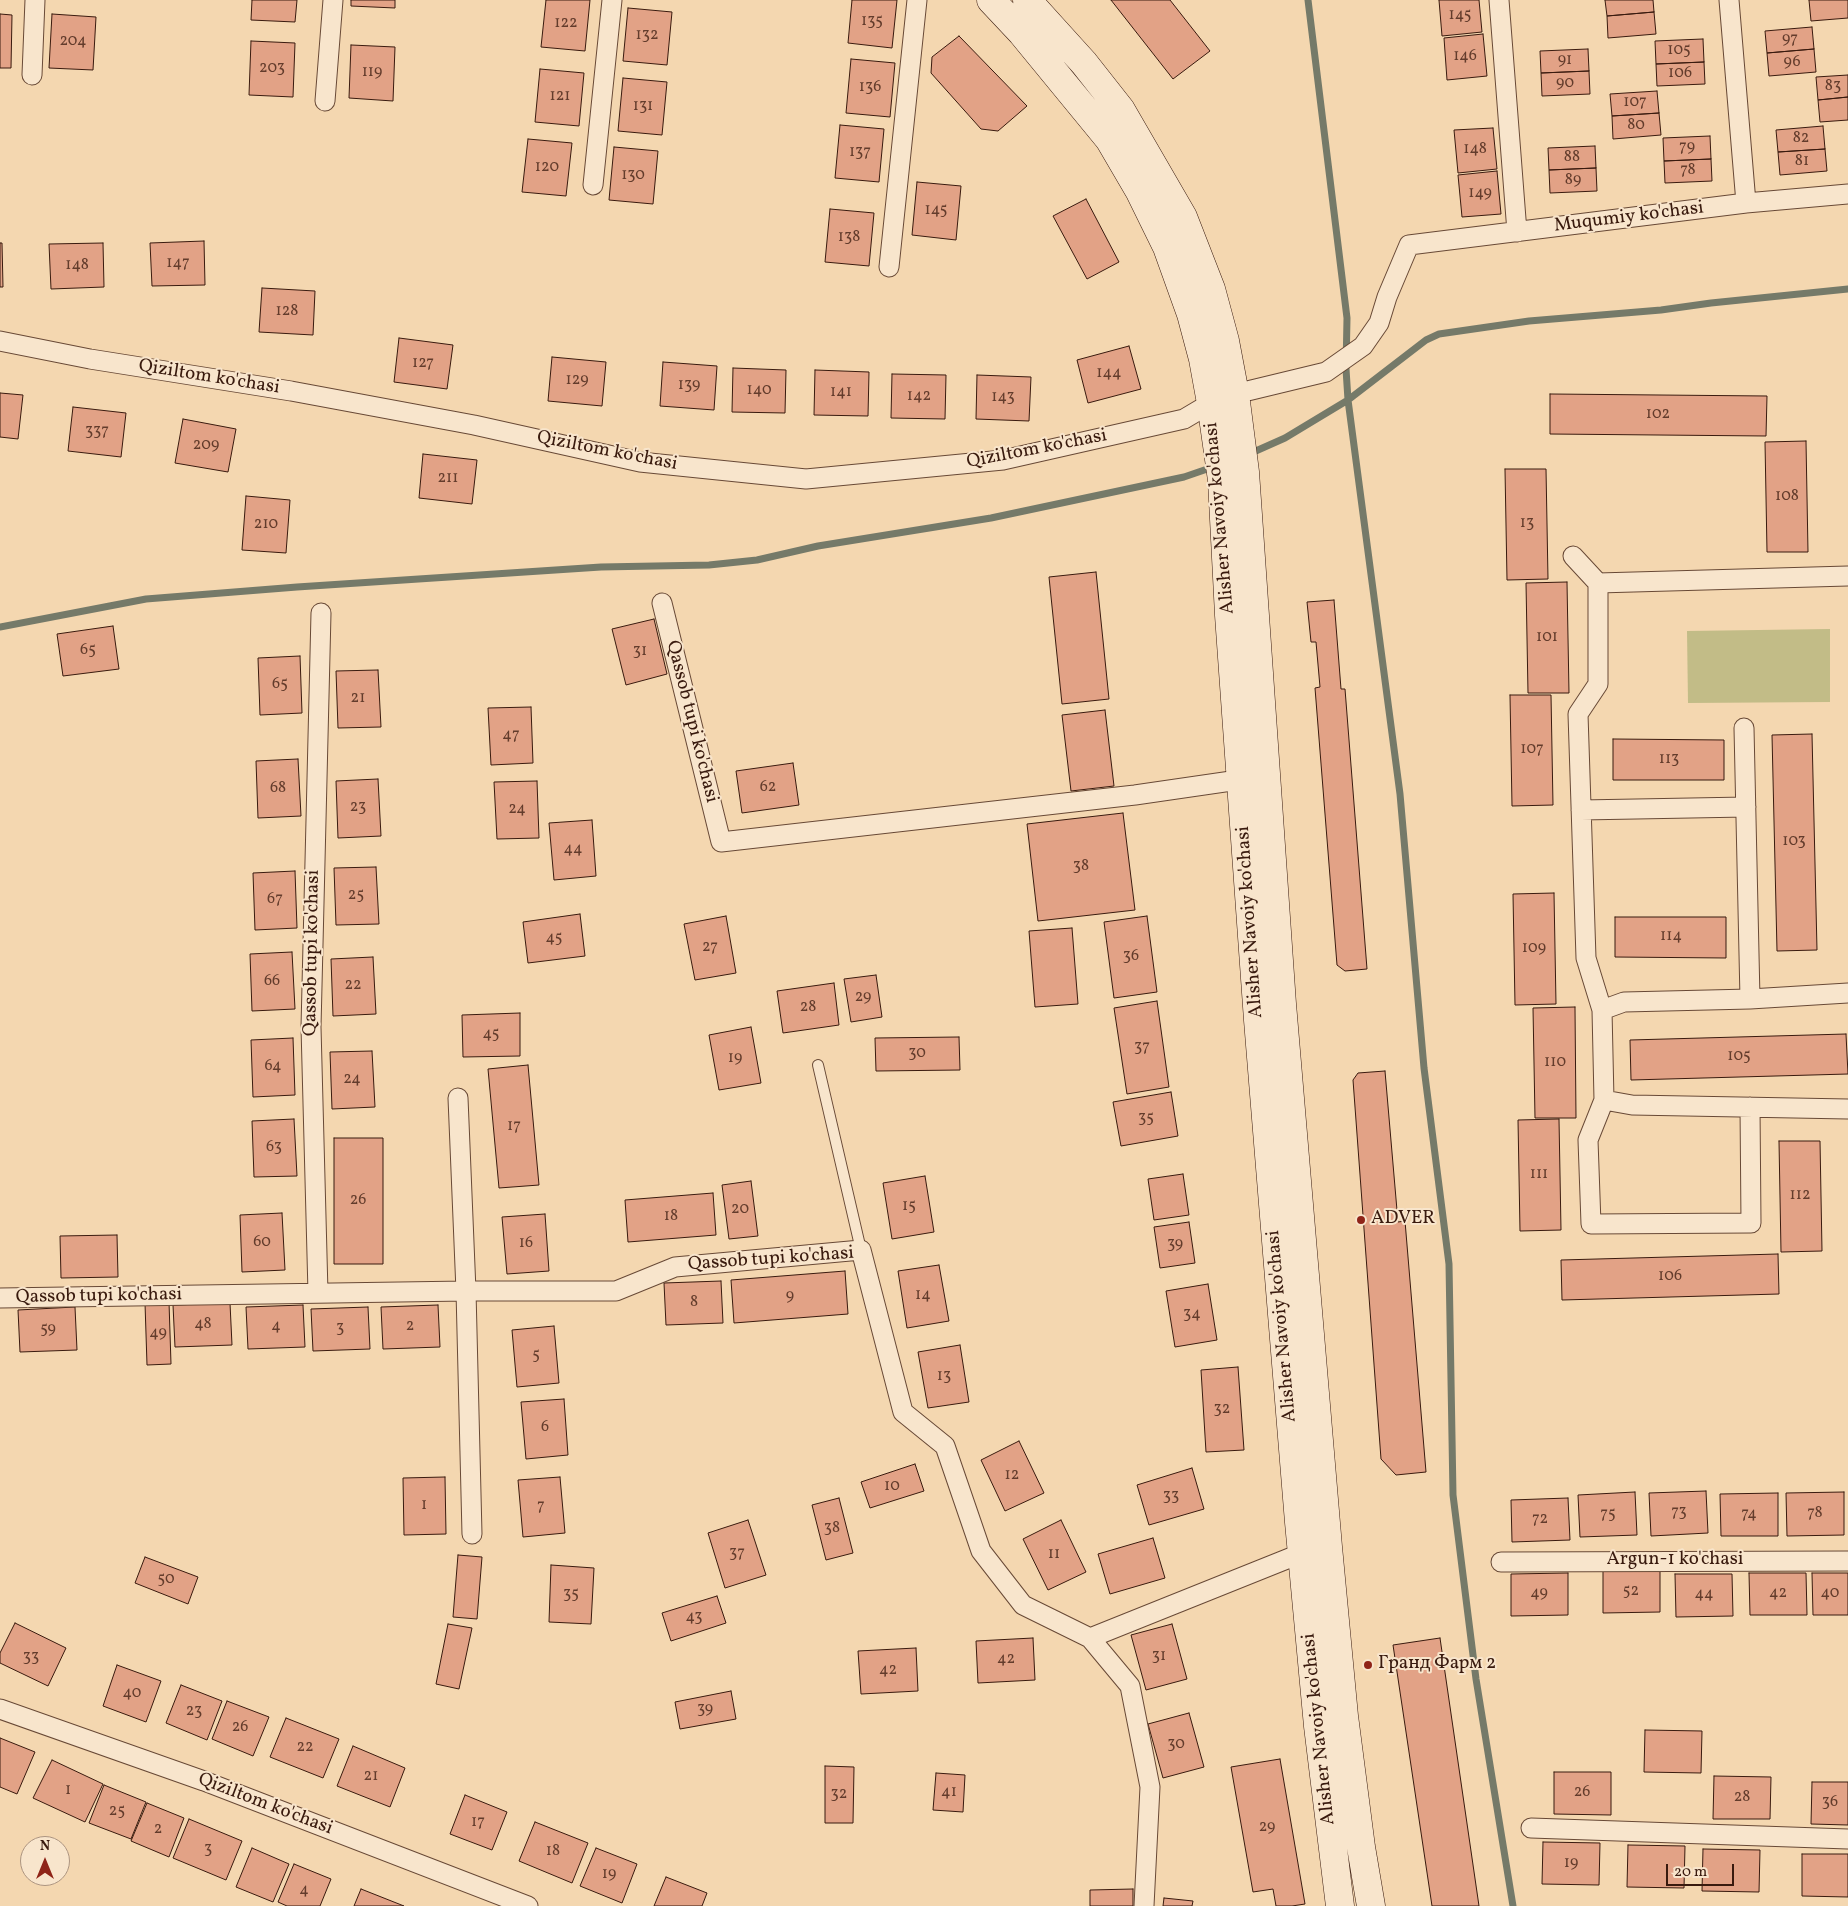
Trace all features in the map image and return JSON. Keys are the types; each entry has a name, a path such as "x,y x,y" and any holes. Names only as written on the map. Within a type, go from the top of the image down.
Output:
{"main road":[{"name":"Alisher Navoiy ko'chasi","path":"991,0 1022,33 1109,139 1140,192 1167,247 1191,314 1203,359 1223,398"},
{"name":"Alisher Navoiy ko'chasi","path":"1027,0 1084,63 1121,110 1183,217 1210,289 1225,341 1223,398 1233,476 1228,615 1254,778 1260,1040 1298,1350 1315,1550 1318,1726 1340,1906"},
{"name":"Alisher Navoiy ko'chasi","path":"1315,1550 1344,1716 1361,1847 1372,1906"}],"street":[{"path":"32,75 35,0"},
{"path":"325,102 333,0"},
{"path":"593,185 612,0"},
{"path":"889,268 917,0"},
{"path":"1499,0 1518,232"},
{"path":"1729,0 1746,204"},
{"name":"Muqumiy ko'chasi","path":"1326,372 1363,346 1380,323 1387,297 1410,245 1746,204 1848,194"},
{"name":"Qiziltom ko'chasi","path":"0,341 90,359 291,392 474,425 640,462 806,479 1003,460 1184,419 1223,398 1326,372"},
{"path":"1573,556 1598,583 1598,684 1578,714 1586,958 1602,1010 1604,1100 1588,1140 1591,1224 1751,1222 1750,1107"},
{"path":"1598,583 1848,576"},
{"name":"Qassob tupi ko'chasi","path":"662,603 721,842 1135,795 1254,778"},
{"name":"Qassob tupi ko'chasi","path":"318,1293 311,1027 321,613"},
{"path":"1744,728 1750,999"},
{"path":"1581,810 1746,807"},
{"path":"1602,1010 1624,1002 1750,999 1848,993"},
{"path":"458,1098 466,1291 472,1534"},
{"path":"1604,1100 1632,1105 1848,1110"},
{"name":"Qassob tupi ko'chasi","path":"0,1298 466,1291 616,1291 675,1267 861,1250 903,1412 945,1446 981,1551 1023,1605 1090,1638 1130,1686 1150,1787 1144,1906"},
{"path":"1090,1638 1315,1550"},
{"name":"Argun-1 ko'chasi","path":"1502,1562 1848,1560"},
{"name":"Qiziltom ko'chasi","path":"0,1709 204,1781 528,1906"},
{"path":"1532,1828 1848,1839"}],"lane":[{"path":"818,1065 861,1250"}],"shaded area":[{"path":"1830,629 1830,702 1688,703 1687,631"}],"building":[{"path":"252,0 297,0 295,22 251,20"},
{"path":"351,0 395,0 395,8 351,6"},
{"path":"546,0 590,0 585,51 541,47"},
{"path":"852,0 897,0 892,48 848,43"},
{"path":"1111,0 1170,0 1210,51 1173,79"},
{"path":"1439,0 1479,0 1482,32 1442,36"},
{"path":"1605,0 1653,0 1654,12 1607,16"},
{"path":"1809,0 1848,0 1848,18 1811,21"},
{"path":"628,8 672,12 667,65 623,61"},
{"path":"1654,12 1656,34 1608,38 1607,16"},
{"path":"0,14 12,15 11,68 0,68"},
{"path":"52,14 96,17 93,70 49,68"},
{"path":"1812,27 1814,49 1767,53 1765,31"},
{"path":"1483,34 1487,76 1447,80 1444,38"},
{"path":"959,36 1027,106 998,131 981,129 931,73 932,57"},
{"path":"1703,39 1704,62 1656,64 1655,41"},
{"path":"251,41 295,43 293,97 249,95"},
{"path":"351,45 395,47 393,101 349,98"},
{"path":"1588,49 1589,71 1541,73 1540,51"},
{"path":"1814,49 1816,72 1769,76 1767,53"},
{"path":"851,59 895,63 890,117 846,113"},
{"path":"1704,62 1705,84 1657,86 1656,64"},
{"path":"540,69 584,73 579,126 535,122"},
{"path":"1589,71 1590,94 1542,96 1541,73"},
{"path":"1848,75 1848,97 1818,100 1816,77"},
{"path":"623,78 667,82 662,135 618,131"},
{"path":"1657,91 1659,113 1612,116 1610,94"},
{"path":"1848,97 1848,120 1820,122 1818,100"},
{"path":"1659,113 1661,135 1613,139 1612,116"},
{"path":"840,125 884,129 879,182 835,178"},
{"path":"1823,126 1825,149 1778,152 1776,130"},
{"path":"1493,128 1497,169 1458,173 1454,130"},
{"path":"1710,136 1711,159 1664,161 1663,138"},
{"path":"528,139 572,143 566,196 522,192"},
{"path":"1595,146 1596,168 1549,170 1548,148"},
{"path":"614,147 658,151 653,204 609,200"},
{"path":"1825,149 1827,171 1780,175 1778,152"},
{"path":"1711,159 1712,181 1665,183 1664,161"},
{"path":"1596,168 1597,191 1550,193 1549,170"},
{"path":"1497,171 1501,214 1462,217 1458,175"},
{"path":"917,182 961,186 956,240 912,235"},
{"path":"1086,199 1119,262 1087,279 1053,216"},
{"path":"830,209 874,213 869,266 825,262"},
{"path":"204,241 205,285 152,286 150,243"},
{"path":"0,243 2,243 3,287 0,287"},
{"path":"103,243 104,287 51,289 49,244"},
{"path":"262,288 315,291 313,335 259,332"},
{"path":"399,338 453,345 447,389 394,382"},
{"path":"1129,346 1141,389 1088,403 1077,360"},
{"path":"552,357 606,362 602,406 548,401"},
{"path":"663,362 717,366 714,410 660,406"},
{"path":"733,368 786,370 785,413 732,412"},
{"path":"815,370 869,372 868,416 814,415"},
{"path":"892,374 946,375 945,419 891,418"},
{"path":"977,375 1031,377 1029,421 976,419"},
{"path":"0,393 23,395 18,439 0,437"},
{"path":"1550,394 1767,396 1766,436 1550,434"},
{"path":"73,407 126,413 121,457 68,451"},
{"path":"183,419 236,429 228,472 175,463"},
{"path":"1806,441 1808,552 1767,552 1765,442"},
{"path":"423,454 477,460 472,504 419,498"},
{"path":"1505,469 1546,469 1548,579 1507,580"},
{"path":"246,496 290,500 286,553 242,550"},
{"path":"1096,572 1109,699 1062,704 1049,577"},
{"path":"1567,582 1569,693 1528,693 1526,583"},
{"path":"1334,600 1341,689 1345,689 1367,969 1345,971 1337,965 1315,688 1320,687 1316,642 1311,642 1307,602"},
{"path":"654,619 667,674 626,685 612,629"},
{"path":"113,626 119,669 63,676 57,634"},
{"path":"300,656 302,713 260,715 258,658"},
{"path":"378,670 381,727 338,728 336,671"},
{"path":"1510,695 1551,695 1553,805 1512,806"},
{"path":"531,707 533,763 491,765 488,708"},
{"path":"1105,710 1114,786 1071,791 1062,715"},
{"path":"1812,734 1817,950 1777,951 1772,735"},
{"path":"1613,739 1724,740 1724,780 1613,780"},
{"path":"298,759 301,816 258,818 256,761"},
{"path":"793,763 799,805 742,813 736,771"},
{"path":"378,779 381,836 338,838 336,781"},
{"path":"537,781 539,838 497,839 494,782"},
{"path":"1123,813 1135,910 1038,921 1027,824"},
{"path":"592,820 596,876 554,880 549,823"},
{"path":"376,867 379,924 336,925 334,868"},
{"path":"295,871 297,928 255,930 253,873"},
{"path":"1554,893 1556,1004 1515,1005 1513,894"},
{"path":"580,914 585,956 528,963 523,922"},
{"path":"726,916 736,973 695,980 684,924"},
{"path":"1147,916 1157,992 1114,998 1104,922"},
{"path":"1615,917 1726,917 1726,958 1615,957"},
{"path":"1072,928 1078,1004 1035,1007 1029,931"},
{"path":"292,952 295,1009 252,1011 250,954"},
{"path":"373,957 376,1014 333,1016 331,959"},
{"path":"876,975 882,1017 851,1022 844,979"},
{"path":"834,983 839,1025 783,1033 777,991"},
{"path":"1157,1001 1169,1087 1127,1094 1114,1008"},
{"path":"1575,1007 1576,1118 1535,1118 1533,1008"},
{"path":"520,1013 520,1056 463,1057 462,1015"},
{"path":"751,1027 761,1083 719,1090 709,1035"},
{"path":"1846,1034 1848,1074 1631,1080 1630,1040"},
{"path":"959,1037 960,1070 876,1071 875,1038"},
{"path":"293,1038 295,1095 253,1097 251,1040"},
{"path":"372,1051 375,1107 332,1109 330,1052"},
{"path":"528,1065 539,1185 499,1188 488,1069"},
{"path":"1385,1071 1398,1222 1405,1221 1426,1472 1396,1475 1381,1459 1353,1080 1358,1073"},
{"path":"1171,1092 1178,1136 1121,1146 1113,1102"},
{"path":"294,1119 297,1176 254,1177 252,1121"},
{"path":"1559,1119 1561,1230 1520,1231 1518,1120"},
{"path":"334,1138 383,1138 383,1264 334,1264"},
{"path":"1779,1141 1820,1141 1822,1251 1781,1252"},
{"path":"1183,1174 1189,1215 1154,1220 1148,1179"},
{"path":"925,1176 934,1232 892,1239 883,1183"},
{"path":"751,1181 758,1236 729,1239 722,1185"},
{"path":"713,1193 716,1235 628,1242 625,1200"},
{"path":"282,1213 285,1270 242,1272 240,1215"},
{"path":"545,1214 549,1271 507,1274 502,1217"},
{"path":"1189,1222 1195,1263 1160,1268 1154,1227"},
{"path":"117,1235 118,1277 61,1278 60,1236"},
{"path":"1778,1254 1779,1294 1562,1300 1561,1260"},
{"path":"939,1265 949,1321 907,1328 898,1271"},
{"path":"845,1271 848,1314 734,1323 731,1280"},
{"path":"721,1281 723,1323 666,1325 664,1283"},
{"path":"1208,1284 1217,1340 1175,1347 1166,1291"},
{"path":"169,1302 171,1364 147,1365 145,1303"},
{"path":"230,1303 232,1345 175,1347 173,1305"},
{"path":"303,1305 305,1347 248,1349 246,1307"},
{"path":"438,1305 440,1347 383,1349 381,1307"},
{"path":"75,1307 77,1350 20,1352 18,1310"},
{"path":"368,1307 370,1349 313,1351 311,1309"},
{"path":"554,1326 559,1383 517,1387 512,1330"},
{"path":"960,1345 969,1402 928,1408 918,1352"},
{"path":"1238,1367 1244,1450 1206,1452 1201,1370"},
{"path":"564,1399 568,1455 526,1459 521,1402"},
{"path":"1019,1441 1044,1493 1005,1511 981,1460"},
{"path":"915,1464 924,1491 870,1508 861,1482"},
{"path":"1192,1468 1204,1509 1149,1525 1137,1485"},
{"path":"445,1477 446,1534 404,1535 403,1478"},
{"path":"560,1477 565,1533 523,1537 518,1480"},
{"path":"1706,1491 1708,1533 1651,1536 1649,1493"},
{"path":"1635,1492 1637,1535 1580,1537 1578,1495"},
{"path":"1844,1492 1844,1535 1787,1536 1786,1493"},
{"path":"1778,1493 1778,1536 1721,1536 1720,1494"},
{"path":"839,1498 853,1553 826,1560 812,1505"},
{"path":"1568,1498 1570,1540 1512,1542 1511,1500"},
{"path":"748,1520 766,1575 725,1588 708,1533"},
{"path":"1061,1520 1086,1572 1048,1590 1023,1539"},
{"path":"1153,1538 1165,1578 1110,1594 1098,1554"},
{"path":"458,1555 482,1557 477,1619 453,1617"},
{"path":"145,1557 198,1577 188,1604 135,1583"},
{"path":"551,1565 594,1568 591,1624 549,1622"},
{"path":"1660,1570 1660,1612 1603,1613 1603,1571"},
{"path":"1568,1573 1568,1615 1511,1616 1511,1574"},
{"path":"1749,1573 1806,1573 1807,1615 1750,1615"},
{"path":"1812,1573 1848,1573 1848,1615 1813,1615"},
{"path":"1675,1574 1732,1574 1733,1616 1676,1617"},
{"path":"717,1596 726,1623 671,1641 662,1613"},
{"path":"15,1623 66,1648 48,1686 0,1663 0,1653"},
{"path":"448,1624 472,1628 459,1689 436,1684"},
{"path":"1172,1624 1187,1679 1146,1690 1131,1635"},
{"path":"1033,1638 1035,1680 978,1683 976,1641"},
{"path":"1440,1638 1479,1906 1432,1906 1393,1645"},
{"path":"916,1648 918,1691 861,1694 858,1651"},
{"path":"117,1665 161,1681 146,1722 103,1706"},
{"path":"181,1685 222,1701 207,1740 166,1723"},
{"path":"731,1691 736,1719 680,1729 675,1702"},
{"path":"227,1701 269,1717 253,1756 212,1739"},
{"path":"1189,1713 1204,1767 1163,1778 1148,1724"},
{"path":"286,1718 339,1739 323,1778 270,1757"},
{"path":"1645,1730 1702,1731 1701,1773 1644,1772"},
{"path":"0,1738 35,1752 17,1794 0,1787"},
{"path":"353,1746 405,1768 390,1807 337,1786"},
{"path":"1280,1759 1305,1904 1292,1906 1276,1906 1273,1889 1253,1892 1231,1767"},
{"path":"52,1760 103,1784 85,1822 33,1798"},
{"path":"825,1766 854,1767 853,1823 825,1823"},
{"path":"1554,1772 1611,1772 1611,1815 1554,1814"},
{"path":"936,1773 965,1775 963,1812 933,1810"},
{"path":"1714,1776 1771,1777 1770,1819 1713,1819"},
{"path":"1812,1782 1848,1782 1848,1825 1811,1824"},
{"path":"104,1785 146,1802 131,1839 89,1823"},
{"path":"465,1795 507,1812 492,1850 450,1834"},
{"path":"147,1803 184,1818 169,1857 131,1841"},
{"path":"189,1819 242,1841 226,1880 173,1858"},
{"path":"535,1822 588,1843 572,1883 519,1861"},
{"path":"1543,1842 1600,1843 1599,1885 1542,1884"},
{"path":"1628,1845 1685,1846 1684,1888 1627,1887"},
{"path":"252,1848 289,1864 273,1902 236,1887"},
{"path":"596,1848 637,1864 622,1903 580,1886"},
{"path":"1703,1849 1760,1850 1759,1892 1702,1891"},
{"path":"1802,1854 1848,1854 1848,1897 1802,1896"},
{"path":"294,1864 331,1879 320,1906 287,1906 278,1902"},
{"path":"666,1877 707,1893 702,1906 654,1906"},
{"path":"361,1889 404,1906 354,1906"},
{"path":"1133,1889 1133,1906 1090,1906 1090,1890"},
{"path":"1164,1898 1193,1901 1192,1906 1163,1906"}],"waterway":[{"path":"1308,0 1347,318 1346,369 1348,400 1400,794 1424,1068 1449,1264 1453,1495 1476,1679 1513,1906"},
{"path":"1249,454 1285,438 1348,400 1426,340 1439,334 1529,321 1661,310 1848,289"},
{"path":"0,627 146,599 601,567 709,565 757,560 818,546 991,518 1184,477 1216,466"}],"place":[{"name":"ADVER","path":"1361,1220"},
{"name":"Гранд Фарм 2","path":"1368,1665"}]}
